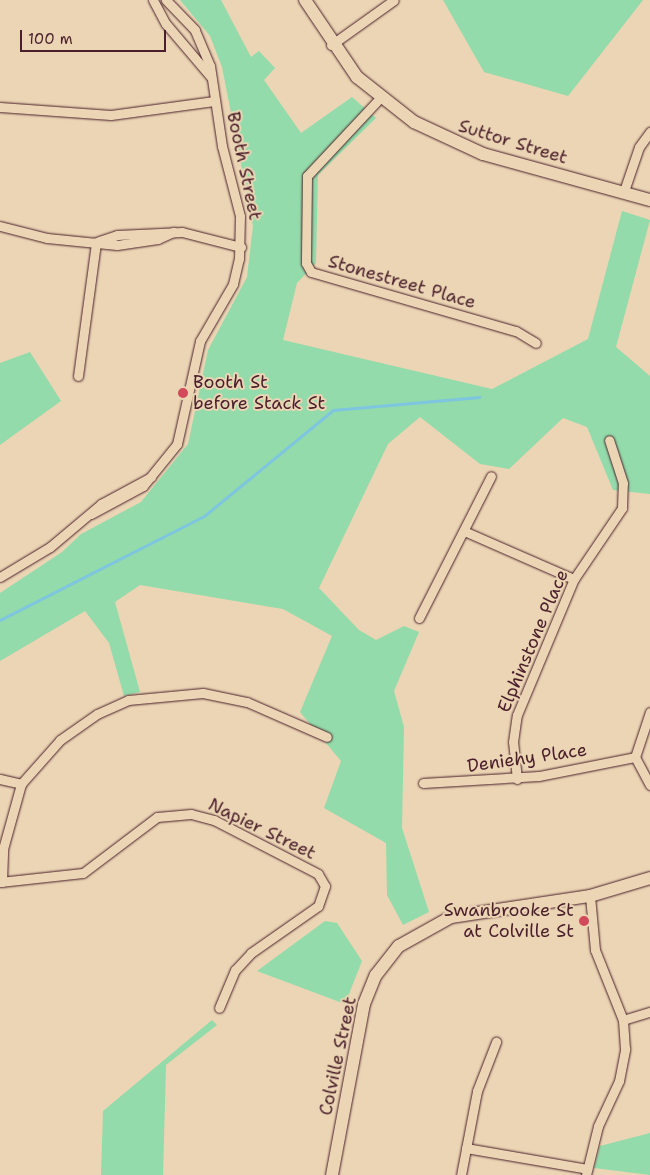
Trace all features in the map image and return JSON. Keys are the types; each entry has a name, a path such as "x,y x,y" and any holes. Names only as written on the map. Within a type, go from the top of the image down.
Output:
{"street":[{"path":"153,0 166,24 212,80"},
{"name":"Booth Street","path":"0,577 91,514 136,491 151,477 177,444 200,341 233,284 241,247 240,216 214,101 212,80 198,36 166,0"},
{"name":"Suttor Street","path":"304,0 331,45 380,98 414,122 465,147 650,200"},
{"path":"331,45 394,0"},
{"name":"Stonestreet Place","path":"380,98 307,176 306,263 311,272 516,331 536,343"},
{"path":"0,107 111,115 214,101"},
{"path":"624,192 639,147 650,132"},
{"path":"0,226 48,238 96,242 138,243 173,232 192,233 241,247"},
{"path":"78,376 96,242"},
{"name":"Elphinstone Place","path":"517,779 513,742 517,715 574,579 622,508 623,483 609,440"},
{"path":"420,618 491,476"},
{"path":"464,531 574,579"},
{"path":"1,882 3,849 21,784 60,740 97,714 128,700 164,694 203,693 247,702 327,737"},
{"path":"650,712 635,757 650,785"},
{"name":"Deniehy Place","path":"423,783 517,779 635,757"},
{"path":"0,779 21,784"},
{"name":"Napier Street","path":"1,882 83,873 158,817 191,814 214,820 318,874 325,886 318,906 251,953 235,970 219,1008"},
{"name":"Colville Street","path":"332,1175 364,1004 386,959 419,931 451,916 590,896 650,878"},
{"path":"466,1148 587,1172 598,1126 620,1081 623,1020 595,950 590,896"},
{"path":"623,1020 650,1012"},
{"path":"461,1175 482,1073 496,1042"}],"green space":[{"path":"180,0 221,0 251,57 259,51 275,68 264,80 301,133 352,97 376,118 318,175 316,263 297,283 283,340 492,389 588,339 622,211 650,220 616,347 650,376 650,494 613,490 587,427 563,418 509,469 480,464 420,417 388,444 319,588 359,630 376,640 404,626 419,632 394,691 404,727 402,828 429,912 403,925 387,895 386,843 324,808 341,761 300,712 332,636 283,609 140,585 115,602 140,692 124,696 109,643 85,611 0,661 0,593 62,552 81,534 141,502 188,444 208,350 247,277 253,226 222,67 210,36"},
{"path":"443,0 643,0 568,96 484,72"},
{"path":"30,352 61,401 0,445 0,363"},
{"path":"325,921 337,923 362,961 345,1004 257,971"},
{"path":"212,1020 217,1025 166,1065 163,1175 101,1175 103,1111"},
{"path":"650,1133 650,1175 594,1168 600,1146"}],"waterway":[{"path":"0,620 204,516 333,410 479,397"}],"place":[{"name":"Booth St before Stack St","path":"183,393"},
{"name":"Swanbrooke St at Colville St","path":"584,921"}]}
